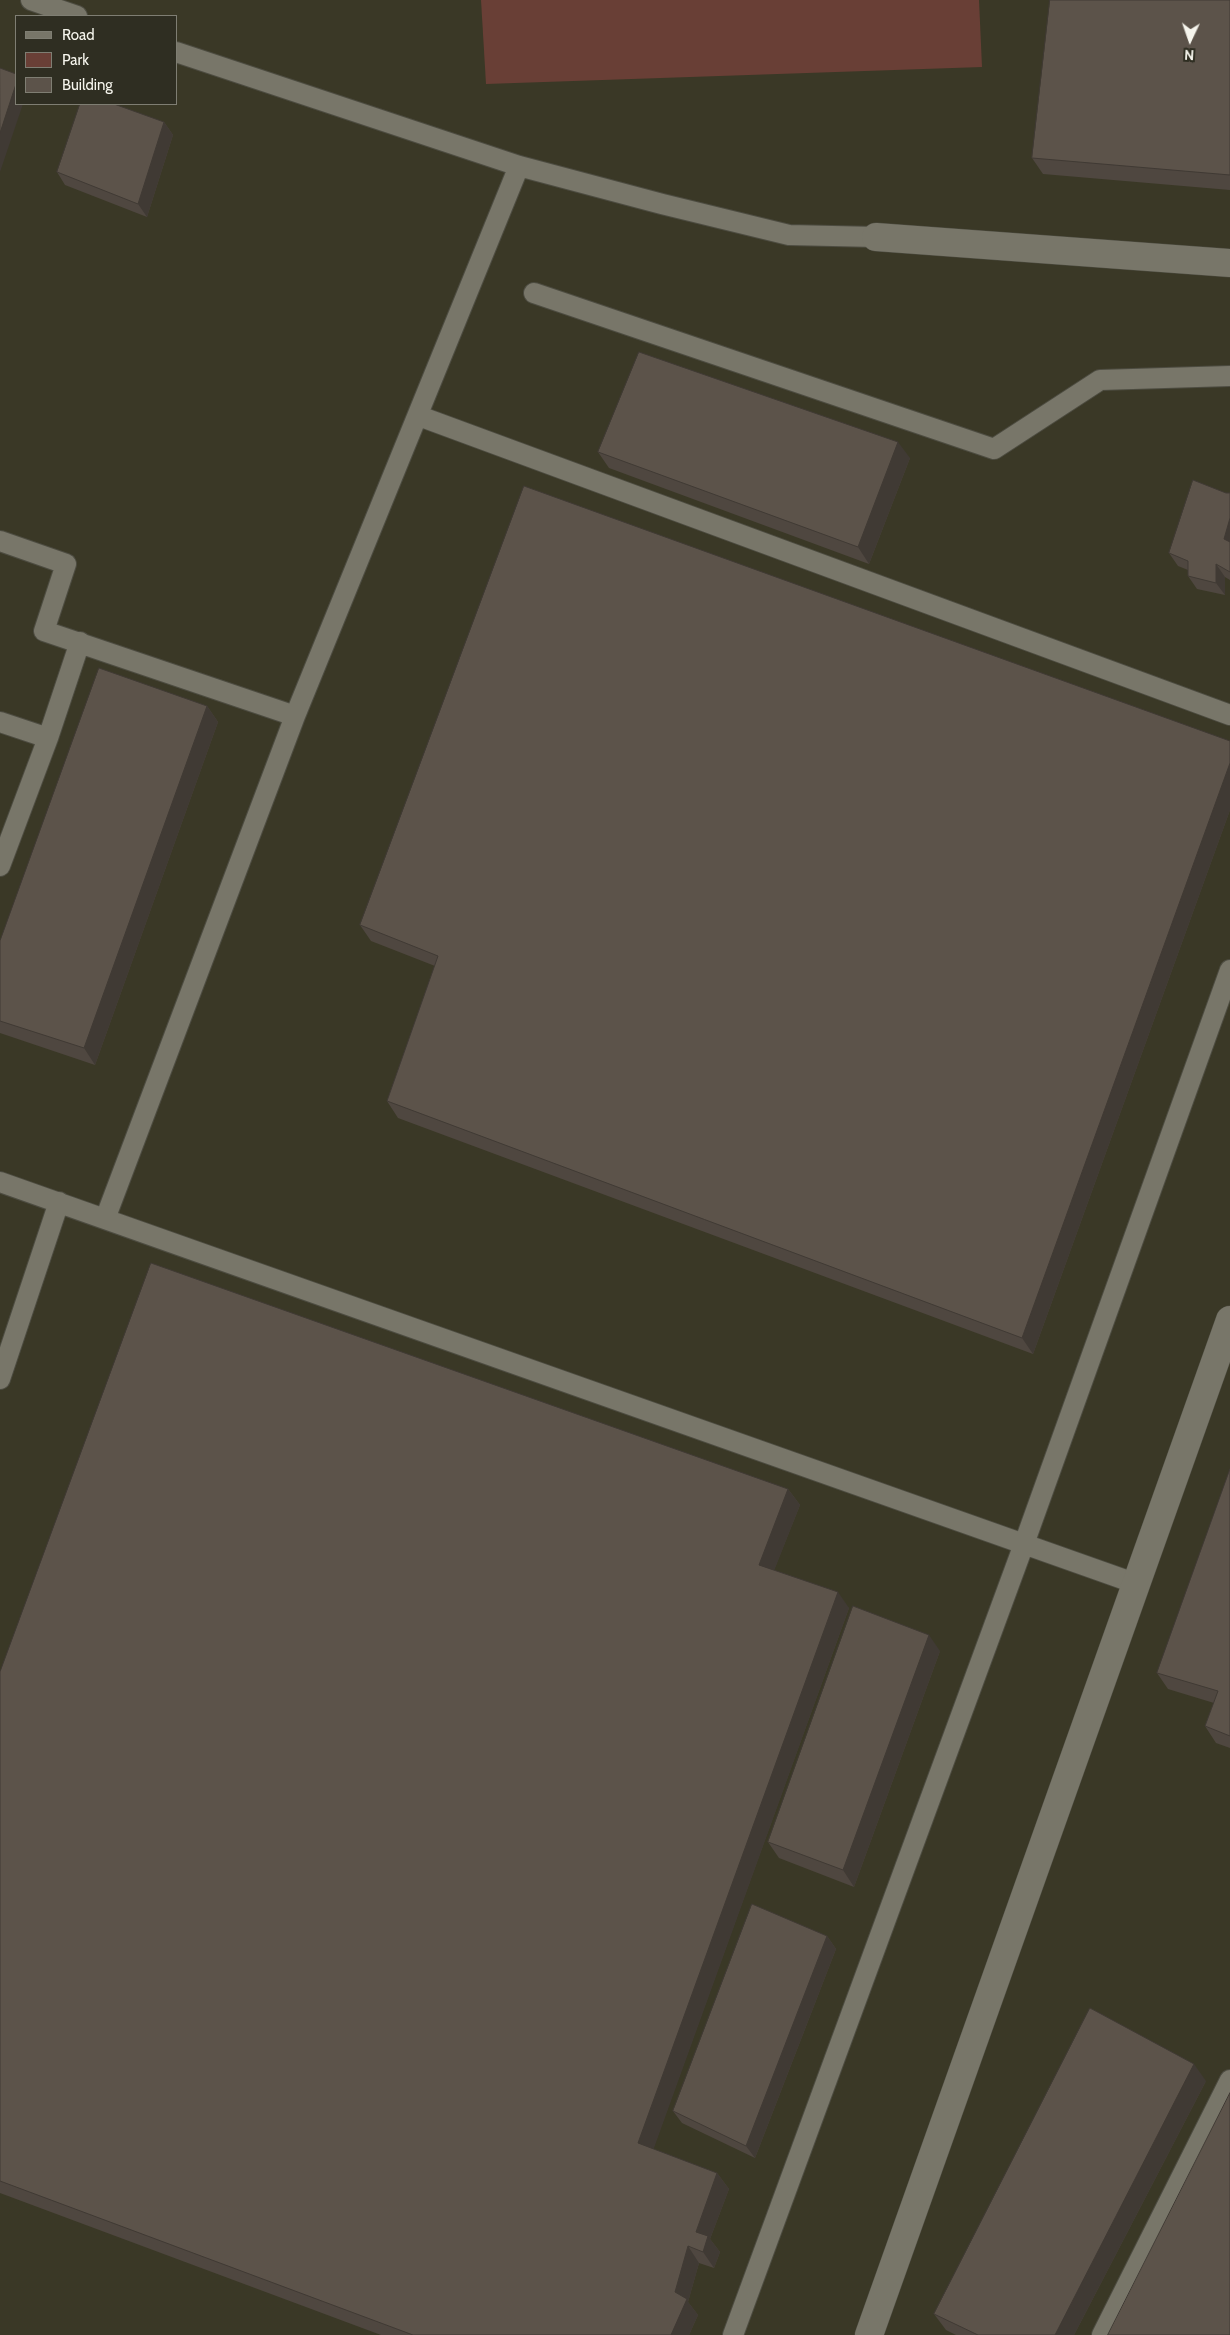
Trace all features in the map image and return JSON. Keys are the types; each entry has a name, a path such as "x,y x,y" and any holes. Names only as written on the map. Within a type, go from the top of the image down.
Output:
{"street":[{"path":"876,237 1230,263"},
{"path":"869,2335 1230,1320"}],"lane":[{"path":"31,0 74,15"},
{"path":"178,53 519,166 662,204 789,234 876,237"},
{"path":"105,1219 295,716 419,416 519,166"},
{"path":"534,293 994,449 1100,380 1230,376"},
{"path":"419,416 1230,715"},
{"path":"0,541 66,564 44,631 295,716"},
{"path":"0,866 48,738 80,642"},
{"path":"0,722 48,738"},
{"path":"733,2335 1024,1544 1230,970"},
{"path":"0,1182 1137,1584"},
{"path":"0,1379 59,1202"},
{"path":"1102,2335 1230,2080"}],"shaded area":[{"path":"0,0 1230,0 1230,2335 0,2335"}],"green space":[{"path":"481,0 979,0 982,67 486,84"}],"building":[{"path":"1050,0 1230,0 1230,175 1032,158"},
{"path":"0,68 15,74 15,87 0,133"},
{"path":"80,105 117,105 164,122 138,204 57,172"},
{"path":"639,352 898,442 858,547 598,452"},
{"path":"1193,480 1230,493 1230,518 1224,539 1230,542 1230,572 1216,564 1216,583 1188,576 1188,561 1169,553"},
{"path":"524,486 1230,741 1230,763 1022,1338 387,1101 438,956 360,925"},
{"path":"99,668 207,706 84,1048 0,1021 0,941"},
{"path":"151,1263 788,1489 759,1565 838,1592 638,2143 717,2173 696,2232 708,2236 703,2252 688,2246 675,2292 687,2299 671,2335 413,2335 0,2181 0,1672"},
{"path":"1230,1469 1230,1736 1205,1726 1218,1691 1157,1673"},
{"path":"853,1606 929,1635 843,1870 768,1842"},
{"path":"752,1904 827,1936 746,2146 673,2111"},
{"path":"1090,2008 1194,2064 1055,2335 978,2335 934,2314"},
{"path":"1230,2093 1230,2335 1108,2335"}]}
